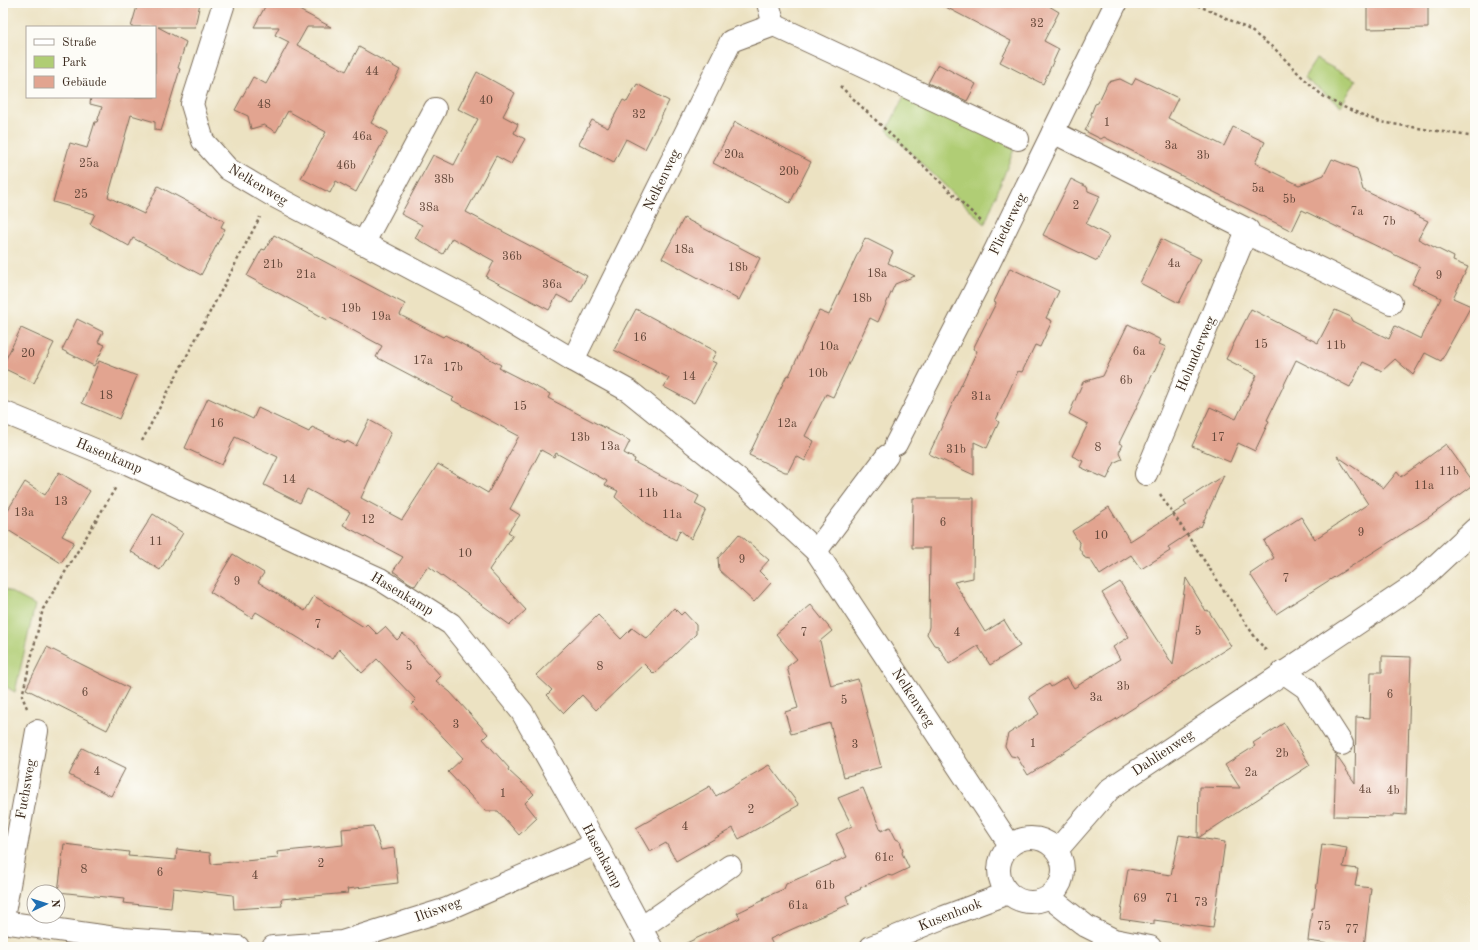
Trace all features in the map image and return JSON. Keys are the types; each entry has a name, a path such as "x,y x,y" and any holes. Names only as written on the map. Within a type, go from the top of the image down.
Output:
{"street":[{"name":"Nelkenweg","path":"224,3 192,104 203,141 228,169 272,195 363,244 483,306 573,360 629,391 745,485 816,551 1010,845"},
{"path":"768,3 774,25 1018,139"},
{"name":"Fliederweg","path":"816,551 892,450 1001,238 1116,3"},
{"name":"Nelkenweg","path":"573,360 731,41 774,25"},
{"path":"363,244 435,109"},
{"path":"1053,132 1248,230 1246,233 1392,302"},
{"name":"Holunderweg","path":"1146,474 1246,233"},
{"name":"Hasenkamp","path":"3,412 129,464 380,579 451,624 522,712 596,844 651,947"},
{"name":"Dahlienweg","path":"1057,850 1110,789 1416,584 1475,529"},
{"path":"1284,672 1306,688 1342,744"},
{"name":"Fuchsweg","path":"3,918 37,731"},
{"path":"1031,837 1048,842 1057,850 1062,860 1064,872 1059,887 1050,897 1036,902 1023,902 1017,900 1008,893 1001,883 999,872 1000,861 1010,845 1016,840 1031,837"},
{"name":"Iltisweg","path":"273,947 342,942 447,909 596,844"},
{"path":"641,928 730,866"},
{"name":"Kusenhook","path":"871,947 1008,893"},
{"path":"1050,897 1086,926 1114,940 1150,947"},
{"path":"3,922 122,939 238,947"}],"path":[{"path":"1192,3 1250,30 1276,50 1323,96 1341,106 1380,122 1475,137"},
{"path":"836,82 1001,238"},
{"path":"1146,474 1255,637 1284,672"}],"green space":[{"path":"1316,59 1356,80 1341,106 1304,78"},
{"path":"908,88 1018,139 985,224 887,130"},
{"path":"3,588 35,605 15,692 3,685"}],"building":[{"path":"138,3 200,3 195,27 158,27 186,42 178,68 180,69 161,131 155,130 155,122 131,115 108,197 144,214 158,186 224,221 221,227 225,229 201,275 133,238 129,246 90,224 95,214 53,202 70,143 87,148 95,122 97,122 102,107 90,104 91,98 156,98 156,26 131,26"},
{"path":"267,3 286,3 331,27 307,27 297,45 346,71 359,47 400,70 371,123 388,132 356,192 336,181 330,193 301,178 326,132 288,111 276,132 264,125 251,129 248,116 235,110 253,77 266,84 289,42 275,35 279,27 254,27"},
{"path":"938,3 1044,3 1059,12 1044,41 1059,49 1043,84 1000,62 1011,41"},
{"path":"1367,3 1428,3 1428,28 1367,29"},
{"path":"938,64 976,84 967,101 928,83"},
{"path":"477,72 515,93 503,116 518,124 514,133 525,139 511,164 496,156 466,212 587,276 572,303 557,295 549,310 486,277 494,261 452,238 443,254 415,238 422,225 401,214 433,155 454,165 478,119 458,109"},
{"path":"1136,78 1178,98 1168,118 1224,146 1233,127 1265,142 1255,163 1299,185 1324,175 1332,159 1357,169 1363,190 1428,221 1418,239 1454,257 1453,261 1468,267 1453,298 1471,306 1441,361 1425,353 1413,375 1395,359 1382,371 1363,362 1350,387 1296,360 1267,420 1269,421 1255,451 1238,443 1230,462 1192,446 1210,407 1236,419 1257,375 1226,359 1251,309 1318,343 1335,310 1351,317 1353,321 1389,339 1395,326 1421,339 1441,298 1412,284 1420,267 1302,210 1292,231 1104,137 1101,139 1085,131 1092,116 1091,114 1095,104 1098,103 1108,82 1120,79 1132,85"},
{"path":"637,84 669,101 645,149 626,139 614,162 579,144 592,120 608,128 623,100 627,102"},
{"path":"735,122 811,162 790,203 713,163"},
{"path":"1071,179 1087,187 1088,191 1100,196 1086,224 1109,236 1097,261 1043,235"},
{"path":"684,218 760,258 739,300 662,258"},
{"path":"274,235 405,304 400,315 443,337 445,335 501,365 499,368 550,394 548,398 630,441 624,453 635,459 634,462 699,496 695,504 706,510 691,539 680,530 676,540 646,524 615,497 618,491 605,485 607,481 556,453 554,457 541,450 510,509 520,515 508,532 513,535 489,570 526,610 510,625 428,566 415,586 408,582 393,571 403,557 343,525 350,512 307,489 300,503 264,485 278,457 235,437 222,465 185,448 208,398 253,419 258,408 309,432 312,427 346,443 347,441 356,446 369,420 391,432 361,498 402,520 438,464 488,493 519,436 452,400 454,398 376,357 382,346 330,318 328,320 247,276 262,249 265,250"},
{"path":"865,238 893,252 888,263 915,276 895,284 878,322 870,318 833,397 826,394 805,436 814,441 805,461 796,456 788,472 785,472 749,455 787,375 789,376 819,311 829,315"},
{"path":"1161,239 1201,259 1179,303 1140,283"},
{"path":"1010,268 1059,291 1046,318 1052,321 1040,347 1035,345 1022,372 1018,371 996,420 999,422 987,448 974,442 974,475 929,454 977,351 973,349 996,303 994,302"},
{"path":"636,309 716,352 711,361 716,363 694,403 664,387 669,378 614,350"},
{"path":"77,319 103,332 98,342 105,345 94,366 62,350"},
{"path":"1128,324 1161,340 1159,344 1166,347 1119,443 1123,445 1119,452 1122,459 1115,462 1107,479 1080,467 1083,461 1072,456 1088,424 1069,414 1083,382 1103,376"},
{"path":"21,328 54,343 34,383 3,368 3,365"},
{"path":"99,361 137,376 119,419 82,403"},
{"path":"1446,444 1475,484 1429,517 1276,614 1250,574 1274,558 1264,541 1301,517 1315,539 1368,504 1337,456 1384,488 1397,472 1401,477"},
{"path":"59,472 90,491 62,536 74,542 61,563 3,527 3,518 25,482 45,495"},
{"path":"1224,475 1201,527 1200,526 1168,547 1170,551 1141,569 1131,555 1100,575 1090,559 1085,558 1079,548 1080,544 1072,531 1109,507 1130,541 1187,505 1184,501"},
{"path":"913,498 974,498 973,578 954,582 985,632 1004,620 1020,646 990,665 978,646 949,664 938,646 934,645 927,634 929,627 930,548 912,548"},
{"path":"153,514 183,533 160,570 130,551"},
{"path":"739,534 769,560 759,571 771,583 754,602 719,570 718,558"},
{"path":"233,554 264,573 258,582 305,611 314,596 364,627 367,624 377,634 385,627 397,640 403,634 413,642 420,653 441,676 436,681 450,692 488,734 483,739 509,768 508,770 534,794 525,803 537,818 519,835 498,811 485,811 448,772 463,758 412,704 416,700 377,659 362,673 339,649 333,659 256,612 252,618 210,592"},
{"path":"1186,578 1206,611 1208,610 1231,646 1028,775 1017,757 1011,756 1005,746 1008,734 1039,714 1029,697 1049,684 1051,687 1067,677 1074,688 1120,659 1113,647 1129,637 1102,593 1120,582 1173,665"},
{"path":"811,605 832,631 820,641 831,686 858,679 881,767 844,777 830,723 791,734 785,712 798,708 787,667 797,659 776,634"},
{"path":"674,608 681,615 684,612 696,625 696,634 654,674 644,664 596,710 582,695 564,713 547,695 552,690 536,675 598,615 621,639 632,628 647,639"},
{"path":"47,647 129,688 107,730 26,689"},
{"path":"1382,656 1411,657 1406,815 1393,814 1393,817 1334,816 1336,755 1355,783 1356,717 1370,718 1371,672 1382,672"},
{"path":"1284,723 1310,765 1198,838 1199,787 1240,788 1225,765 1255,746 1253,743"},
{"path":"82,748 125,769 111,796 69,775"},
{"path":"769,765 799,805 739,839 733,828 676,861 666,843 650,852 636,828 710,786 716,796"},
{"path":"863,788 881,831 890,827 896,839 900,841 903,850 902,853 909,868 892,876 887,875 846,896 849,904 770,939 774,947 678,947 740,918 737,913 764,900 763,898 784,889 786,884 847,857 836,834 852,826 838,798"},
{"path":"373,826 381,850 394,848 398,883 347,889 348,893 281,899 282,906 234,909 233,895 173,888 171,908 123,903 124,899 66,893 66,884 59,884 64,844 129,852 128,856 176,860 177,849 210,853 211,864 278,858 277,852 343,845 342,829"},
{"path":"1179,835 1225,842 1213,928 1154,920 1154,924 1120,919 1128,869 1171,875"},
{"path":"1322,844 1347,848 1343,867 1358,869 1355,886 1371,888 1364,947 1350,947 1308,941 1312,908 1314,908"}]}
